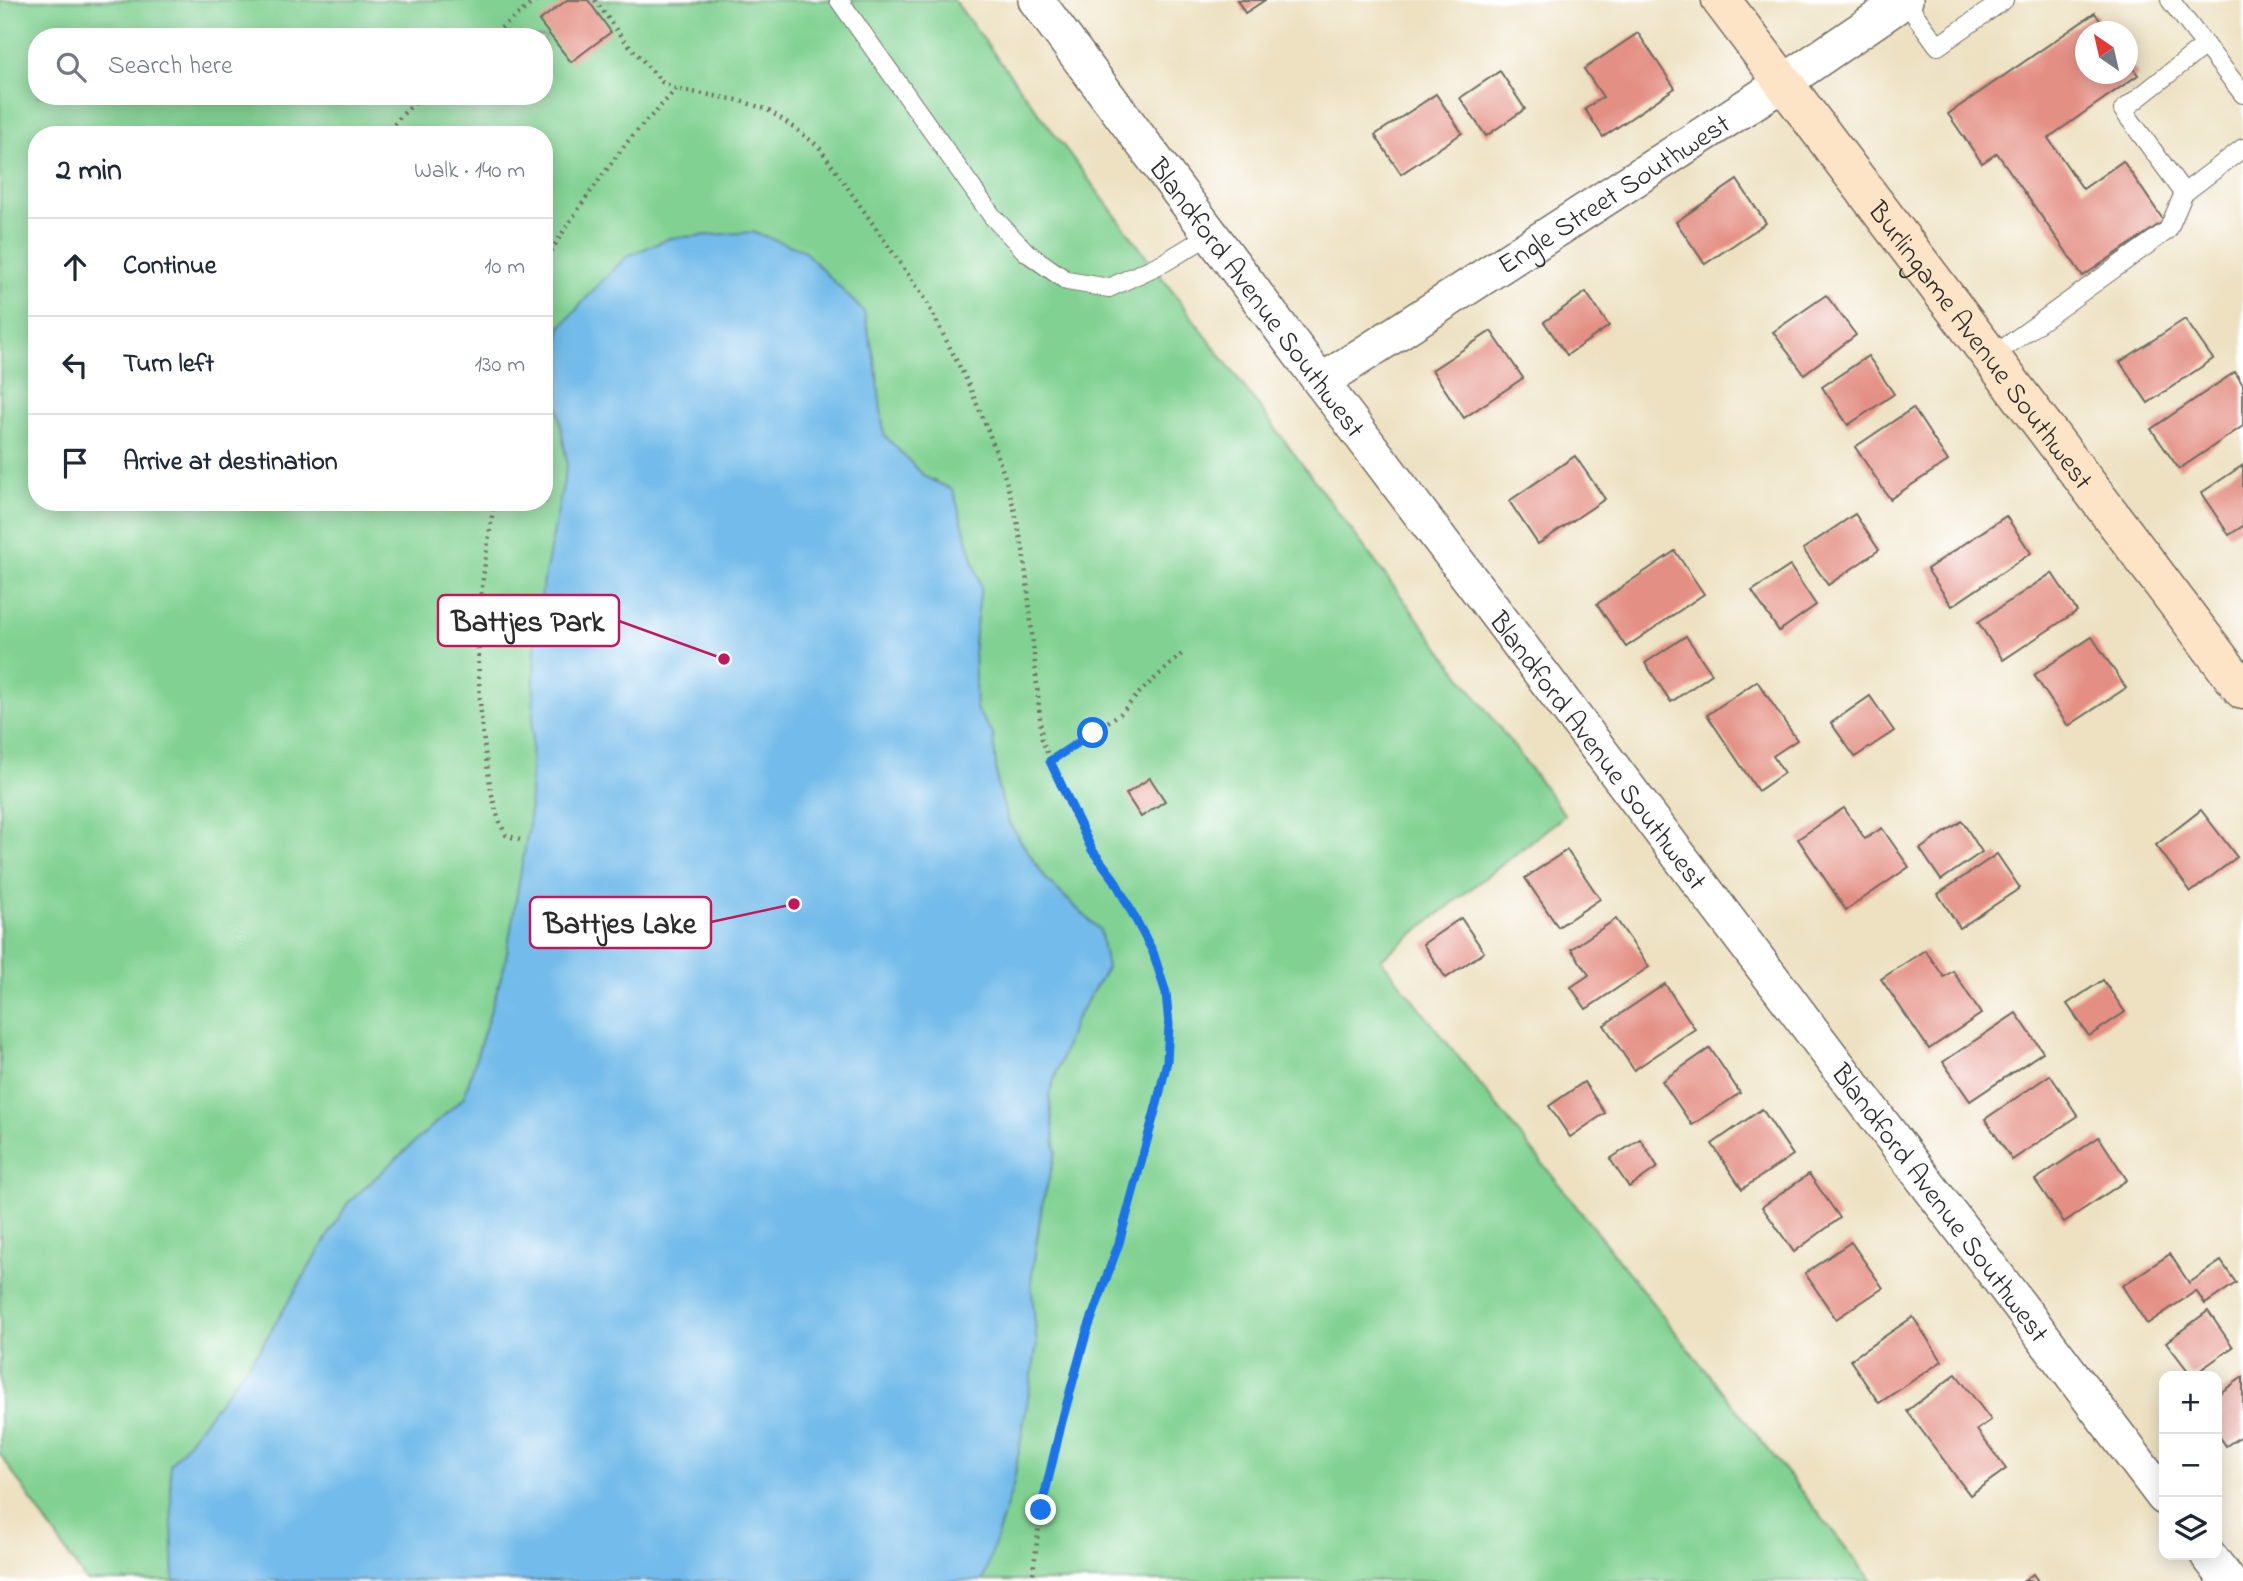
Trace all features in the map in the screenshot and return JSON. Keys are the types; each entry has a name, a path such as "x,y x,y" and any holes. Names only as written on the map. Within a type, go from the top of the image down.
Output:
{"street":[{"name":"Blandford Avenue Southwest","path":"1036,0 1321,382 2159,1490"},
{"name":"Burlingame Avenue Southwest","path":"1721,0 2243,690"},
{"name":"Engle Street Southwest","path":"1321,382 1783,83 1905,0"},
{"path":"2212,1560 2228,1581"}],"lane":[{"path":"839,0 992,216 1026,252 1067,281 1109,288 1165,262 1211,234"},
{"path":"1905,0 1938,46 2004,0"},
{"path":"2170,0 2243,94"},
{"path":"2184,193 2123,110 2205,45"},
{"path":"1990,358 2168,230 2184,193 2243,148"}],"path":[{"path":"501,28 536,0"},
{"path":"595,0 620,35 662,82 676,89 737,100 766,109 819,146 925,297 967,380 986,425 1015,512 1028,591 1042,739 1068,804 1092,850 1114,879 1153,952 1166,993 1169,1025 1167,1061 1119,1243 1086,1334 1059,1434 1041,1510 1032,1581"},
{"path":"553,248 579,205 621,150 676,89"},
{"path":"393,126 412,105"},
{"path":"493,511 482,588 479,648 484,744 498,821 506,835 520,840"},
{"path":"1050,761 1121,713 1185,651"}],"green space":[{"path":"0,0 954,0 1565,815 1381,959 1872,1581 86,1581 0,1454"}],"water":[{"path":"753,232 803,250 864,312 876,367 884,435 925,477 953,490 981,587 974,642 976,709 993,734 998,788 1009,823 1046,879 1100,930 1107,968 1074,1022 1049,1095 1056,1152 1042,1205 1031,1281 1037,1345 1013,1486 983,1581 174,1581 170,1465 260,1349 348,1203 464,1097 505,964 529,824 536,621 567,464 557,402 560,328 627,256 670,238"}],"building":[{"path":"567,0 588,0 611,32 571,62 553,39 553,28 544,28 539,21"},
{"path":"1237,0 1265,0 1245,13"},
{"path":"2095,13 2100,21 2083,21"},
{"path":"2075,27 2075,84 2125,84 2048,138 2083,189 2123,161 2164,221 2083,276 1997,153 1982,163 1948,114"},
{"path":"1638,33 1675,88 1603,137 1585,109 1603,97 1584,69"},
{"path":"1500,71 1525,109 1486,136 1460,98"},
{"path":"1436,94 1462,133 1401,174 1375,135"},
{"path":"1737,180 1766,223 1705,264 1676,222"},
{"path":"1586,292 1609,326 1567,355 1544,322"},
{"path":"1826,295 1856,335 1804,374 1773,332"},
{"path":"2185,319 2213,359 2148,403 2120,362"},
{"path":"1491,331 1523,378 1464,418 1432,370"},
{"path":"1868,356 1894,394 1848,425 1822,387"},
{"path":"2235,372 2243,385 2243,426 2179,469 2151,429"},
{"path":"1913,408 1948,461 1890,499 1855,447"},
{"path":"1575,456 1605,499 1538,544 1509,501"},
{"path":"2243,465 2243,526 2229,535 2201,493"},
{"path":"1855,514 1879,550 1828,585 1803,549"},
{"path":"2006,516 2031,553 1952,606 1927,569"},
{"path":"1675,551 1704,594 1626,647 1597,604"},
{"path":"1790,566 1816,605 1779,631 1752,591"},
{"path":"2052,573 2077,611 2003,660 1978,622"},
{"path":"1686,636 1712,674 1671,702 1645,663"},
{"path":"2092,637 2126,688 2068,726 2034,675"},
{"path":"1757,681 1797,740 1773,756 1784,773 1758,791 1707,715"},
{"path":"1870,696 1894,731 1855,757 1831,723"},
{"path":"1150,778 1165,801 1141,817 1126,794"},
{"path":"1844,808 1865,839 1882,828 1909,867 1846,910 1798,839"},
{"path":"2201,810 2237,857 2191,892 2156,845"},
{"path":"1962,821 1982,852 1941,880 1920,849"},
{"path":"1567,850 1600,899 1558,927 1525,878"},
{"path":"1997,854 2020,888 1960,928 1938,894"},
{"path":"1461,918 1484,952 1446,978 1423,944"},
{"path":"1616,919 1649,967 1586,1009 1571,987 1589,975 1571,949"},
{"path":"1925,950 1944,977 1953,971 1981,1014 1929,1049 1881,979"},
{"path":"2103,980 2125,1012 2089,1036 2067,1004"},
{"path":"1665,984 1695,1029 1634,1070 1604,1025"},
{"path":"2016,1013 2043,1052 1970,1101 1943,1062"},
{"path":"1710,1048 1740,1093 1692,1125 1662,1081"},
{"path":"2050,1075 2078,1116 2012,1160 1985,1119"},
{"path":"1584,1082 1605,1113 1570,1137 1549,1106"},
{"path":"1762,1109 1793,1155 1742,1189 1712,1144"},
{"path":"2099,1137 2127,1180 2064,1222 2035,1180"},
{"path":"1640,1139 1658,1167 1629,1187 1610,1159"},
{"path":"1809,1174 1840,1218 1794,1252 1762,1207"},
{"path":"1851,1242 1883,1288 1836,1319 1805,1273"},
{"path":"2170,1254 2189,1283 2221,1261 2236,1283 2205,1304 2196,1291 2147,1324 2122,1286"},
{"path":"2208,1311 2233,1347 2199,1371 2188,1371 2166,1342"},
{"path":"1913,1317 1942,1361 1879,1403 1850,1360"},
{"path":"1956,1374 1991,1420 1977,1430 2006,1469 1970,1495 1907,1411"},
{"path":"2243,1377 2243,1435 2226,1446 2222,1440 2222,1392"},
{"path":"2033,1574 2038,1581 2024,1581"}],"place":[{"name":"Battjes Park","path":"724,659"},
{"name":"Battjes Lake","path":"794,904"}],"route":[{"path":"1041,1510 1086,1334 1119,1243 1167,1061 1169,1025 1166,993 1153,952 1114,879 1092,850 1050,761 1093,733"}]}
